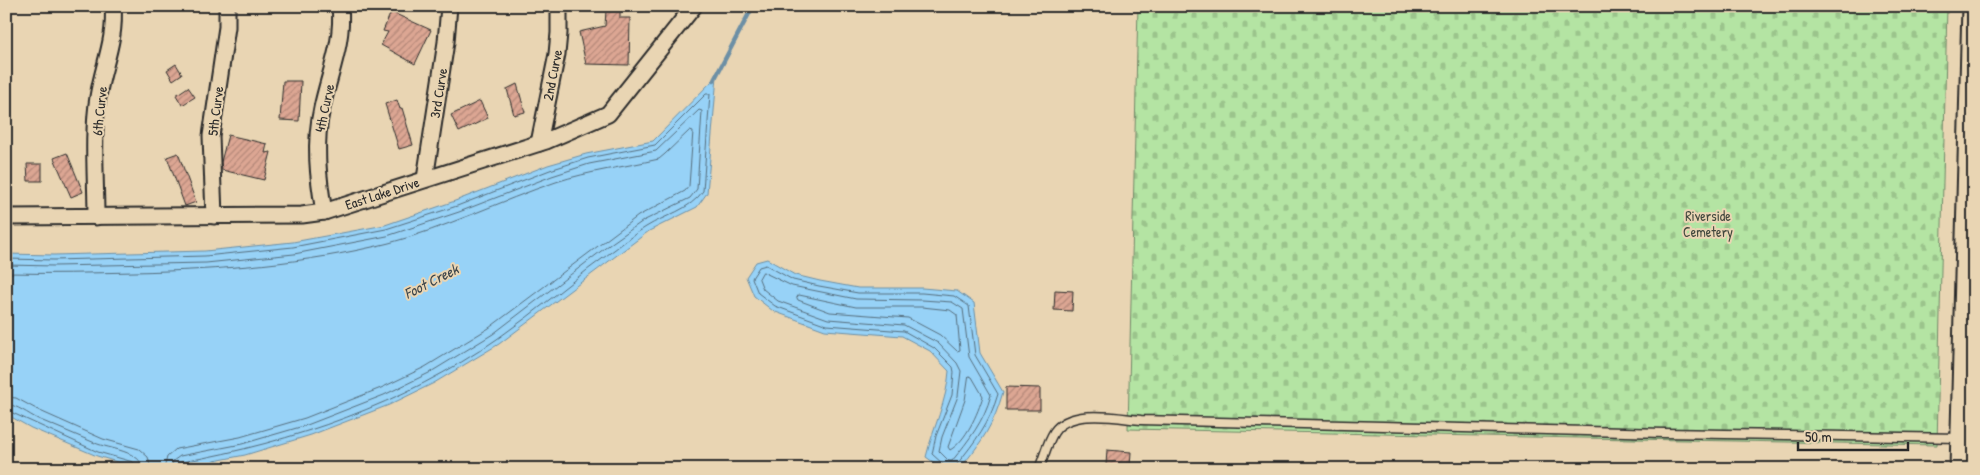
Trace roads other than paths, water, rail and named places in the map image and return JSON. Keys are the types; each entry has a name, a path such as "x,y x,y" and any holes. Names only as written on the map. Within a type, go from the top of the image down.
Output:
{"main road":[{"path":"1961,469 1973,6"}],"street":[{"name":"6th Curve","path":"96,217 96,116 98,96 113,38 113,6"},
{"name":"5th Curve","path":"214,216 211,136 227,27 227,6"},
{"name":"4th Curve","path":"324,212 316,144 322,108 342,24 340,6"},
{"name":"3rd Curve","path":"425,179 446,42 449,6"},
{"name":"2nd Curve","path":"539,143 557,54 559,6"},
{"name":"East Lake Drive","path":"6,217 302,215 324,212 539,143 608,114 680,13 694,6"}],"lane":[{"path":"1039,469 1055,430 1070,420 1089,416 1141,420 1485,429 1962,438"}],"water":[{"path":"717,76 707,193 697,207 649,231 499,344 434,383 389,405 311,435 245,455 168,469 134,467 97,456 31,428 6,414 6,254 54,255 205,251 293,242 385,225 455,201 548,165 586,154 653,141"},
{"path":"767,259 795,275 820,281 858,288 922,288 957,291 974,303 980,353 1003,392 996,414 987,432 961,467 940,467 926,457 943,404 949,371 930,351 902,336 825,330 773,311 754,296 746,277 756,262"}],"waterway":[{"name":"Foot Creek","path":"714,80 753,6"}],"park label":[{"name":"Riverside Cemetery","path":"1708,224"}]}
